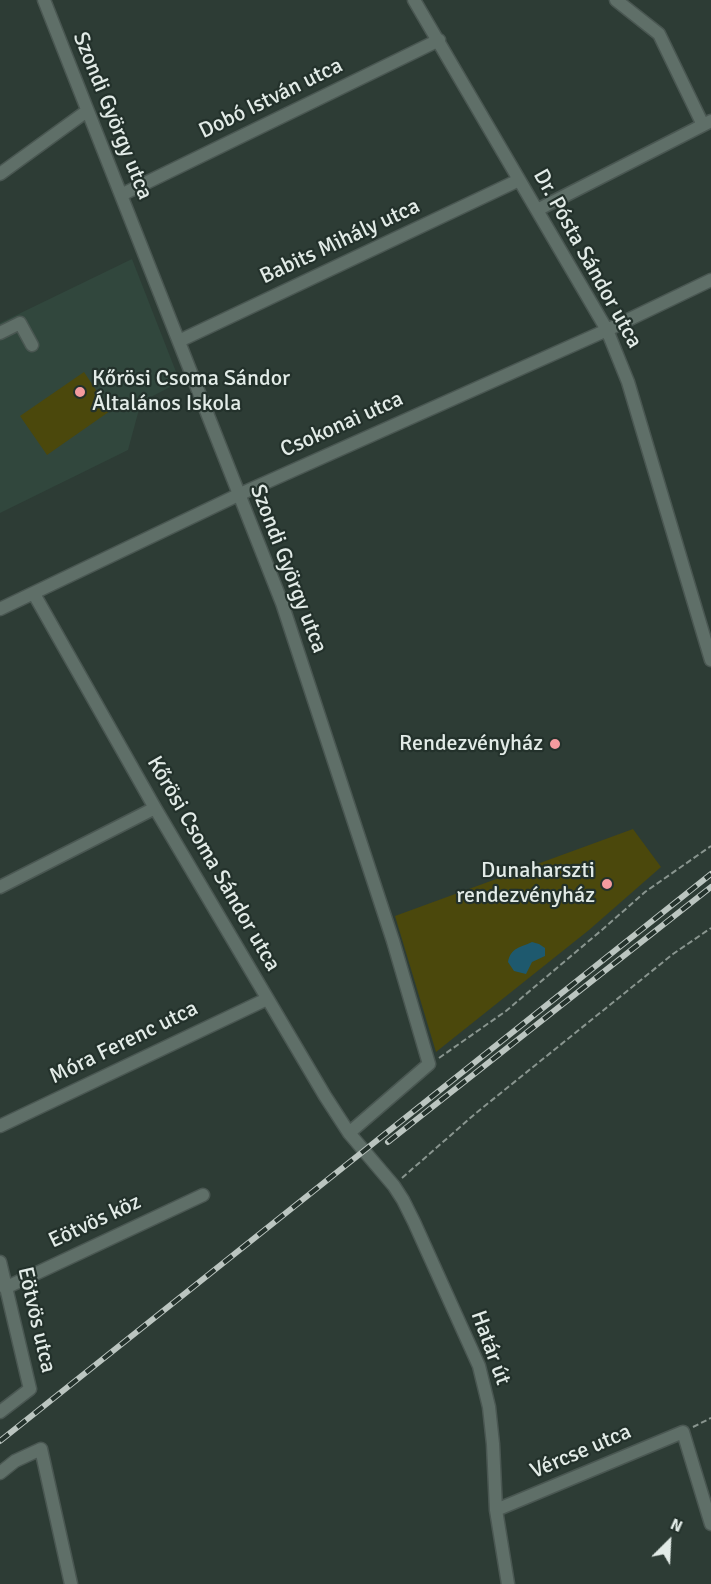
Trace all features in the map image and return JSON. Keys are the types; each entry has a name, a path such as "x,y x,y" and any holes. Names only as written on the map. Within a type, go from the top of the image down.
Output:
{"street":[{"name":"Szondi György utca","path":"44,0 282,603 393,941 429,1065"},
{"name":"Dr. Pósta Sándor utca","path":"414,0 607,330 628,382 711,660"},
{"path":"537,210 707,123 659,34 616,0"},
{"name":"Dobó István utca","path":"121,195 439,40"},
{"path":"0,174 87,111"},
{"name":"Babits Mihály utca","path":"179,342 519,180"},
{"name":"Csokonai utca","path":"0,609 238,495 607,330 711,280"},
{"path":"0,333 20,323 32,345"},
{"name":"Kőrösi Csoma Sándor utca","path":"34,594 155,808 267,999 325,1096 362,1150"},
{"path":"0,887 155,808"},
{"name":"Móra Ferenc utca","path":"0,1126 267,999"},
{"path":"350,1133 429,1065"},
{"name":"Határ út","path":"362,1150 394,1186 414,1222 479,1366 489,1407 496,1510 508,1584"},
{"name":"Eötvös köz","path":"5,1288 203,1195"},
{"name":"Eötvös utca","path":"0,1262 30,1389 0,1412"},
{"path":"683,1432 711,1524"},
{"name":"Vércse utca","path":"496,1510 683,1432"},
{"path":"0,1473 15,1461 41,1449 71,1584"}],"path":[{"path":"429,1065 506,1011 645,892 711,846"},
{"path":"394,1186 476,1113 673,954 711,927"},
{"path":"683,1432 711,1418"}],"shaded area":[{"name":"Kőrösi Csoma Sándor Általános Iskola","path":"132,259 180,382 141,402 128,450 0,513 0,323"},
{"path":"84,372 110,411 47,455 20,416"},
{"path":"633,829 661,867 589,930 436,1052 395,916"}],"water":[{"path":"532,942 545,948 545,956 532,962 526,974 514,971 508,962 511,953"}],"railway":[{"path":"0,1441 711,874"},
{"path":"388,1142 711,887"}],"place":[{"name":"Kőrösi Csoma Sándor Általános Iskola","path":"80,392"},
{"name":"Rendezvényház","path":"555,744"},
{"name":"Dunaharszti rendezvényház","path":"607,884"}]}
